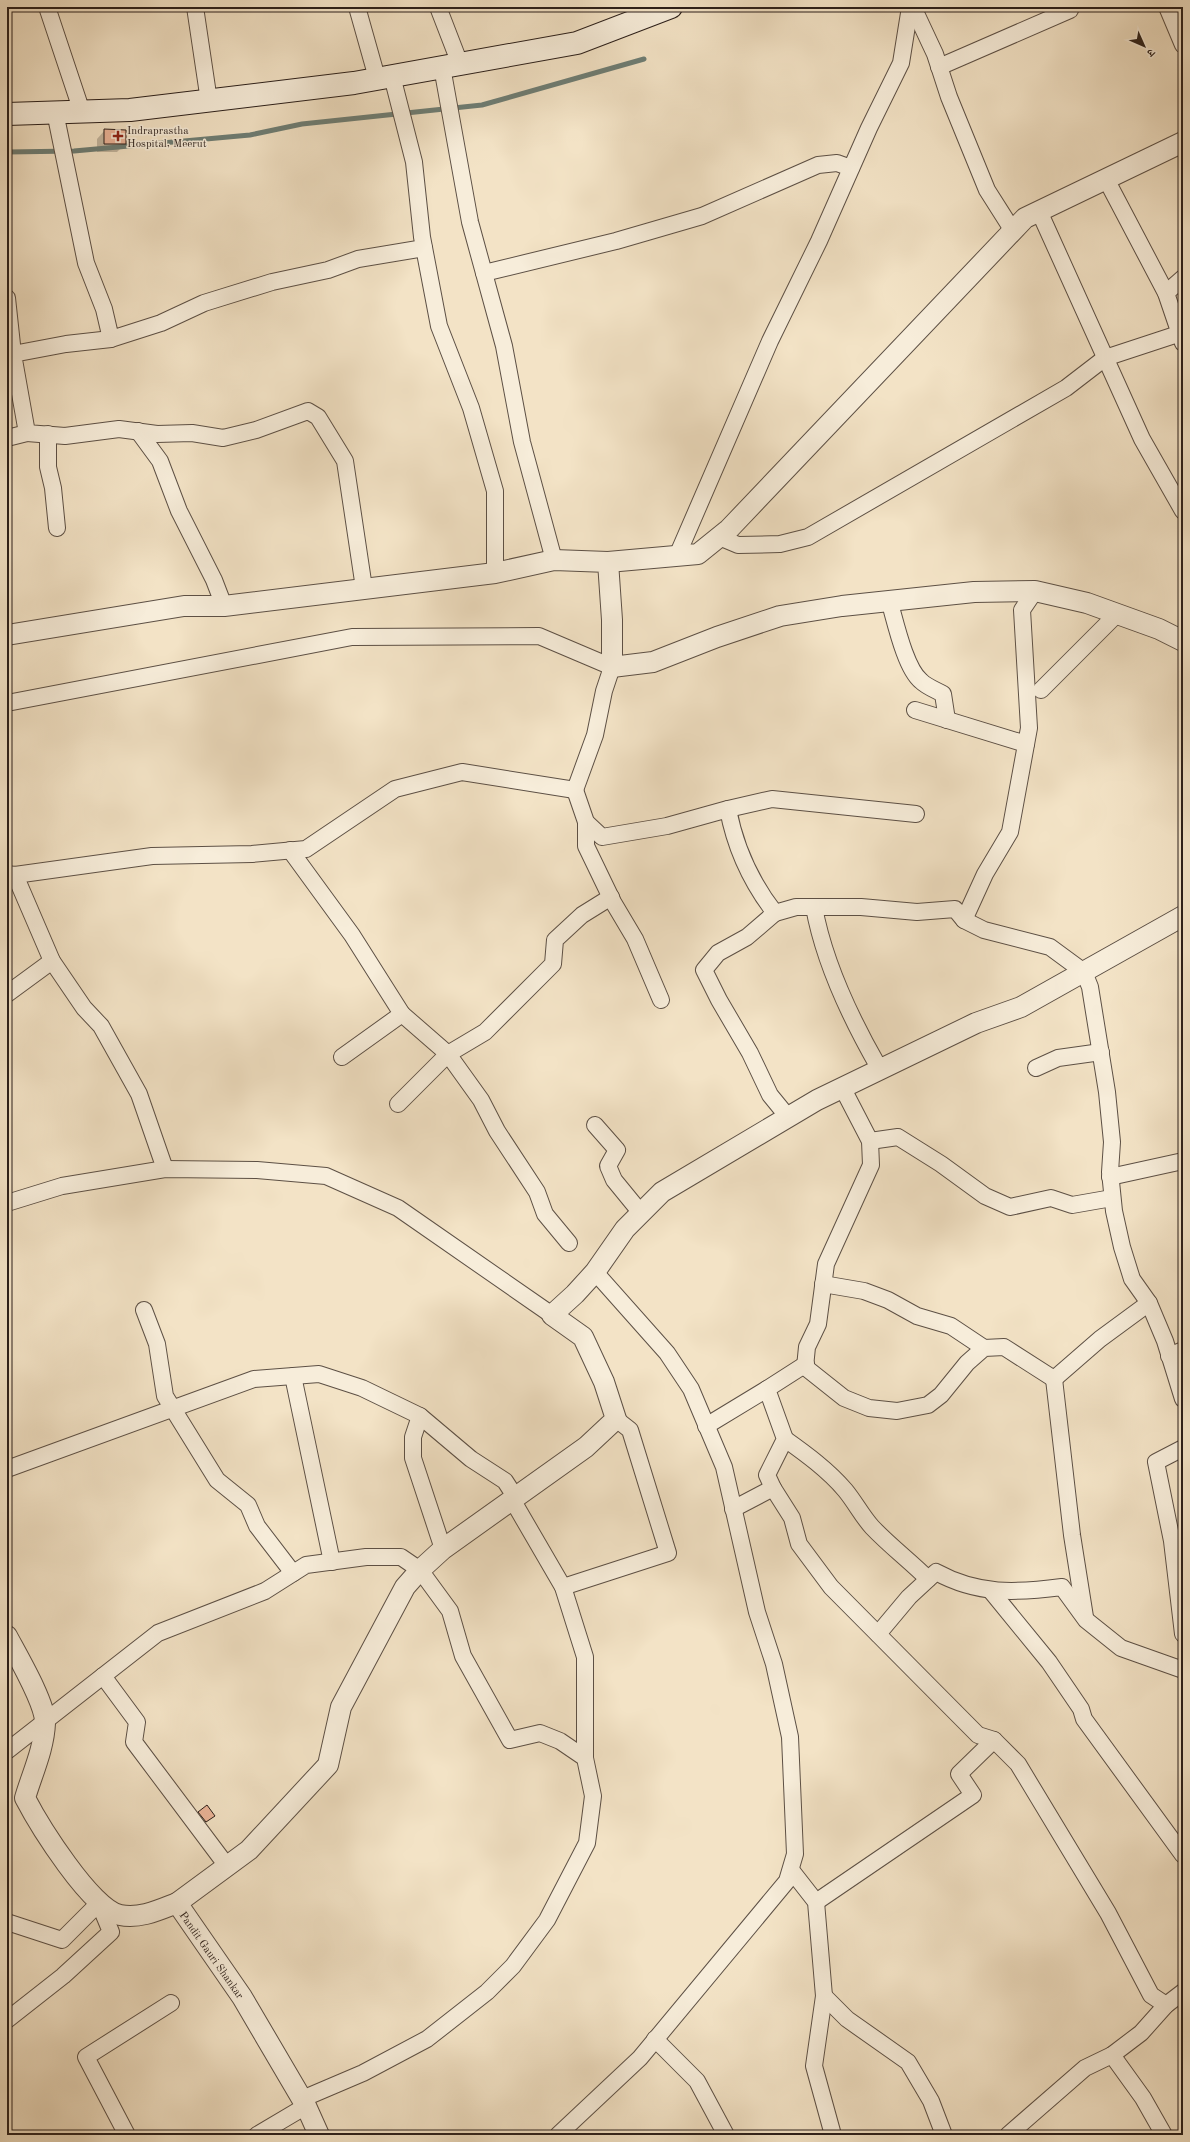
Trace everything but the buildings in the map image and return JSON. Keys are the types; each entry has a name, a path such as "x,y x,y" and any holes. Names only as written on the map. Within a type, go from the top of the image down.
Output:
{"main road":[{"path":"7,114 130,110 209,101 384,77 577,43 671,7"}],"street":[{"path":"47,7 82,112"},
{"path":"194,7 209,101"},
{"path":"358,7 414,162 424,248 439,326 471,408 495,492 495,573"},
{"path":"438,7 451,65 470,222 504,346 522,442 554,560"},
{"path":"911,7 939,67 987,190 1013,231"},
{"path":"677,556 770,341 819,242 851,168 901,63 911,7"},
{"path":"1167,7 1179,27 1183,45"},
{"path":"939,67 1070,10"},
{"path":"55,112 76,205 86,263 104,309 111,339"},
{"path":"7,635 184,606 224,606 495,573 554,560 608,562 698,554 740,517 1025,218 1183,142"},
{"path":"484,273 616,241 702,216 818,165 837,164 851,168"},
{"path":"719,537 738,545 780,544 808,537 1066,388 1105,358 1181,338 1166,293 1106,179"},
{"path":"1039,211 1142,439 1183,510"},
{"path":"13,354 66,344 111,339 161,323 204,303 272,282 328,270 358,259 424,248"},
{"path":"1166,293 1183,278"},
{"path":"7,298 13,354 27,433"},
{"path":"7,438 27,433 65,436 119,429 157,434 192,433 223,438 256,430 308,411 318,417 345,461 364,588"},
{"path":"138,431 160,461 179,511 214,580 224,606"},
{"path":"48,434 48,467 53,488 57,528"},
{"path":"608,562 612,620 612,667 604,691 595,735 575,790 586,822 586,846 611,897 635,939 661,1000"},
{"path":"7,703 352,637 539,636 612,667 653,662 717,637 780,616 889,600 974,592 1035,591 1087,603 1159,629 1183,641"},
{"path":"964,920 985,874 1010,832 1029,728 1022,610 1035,591"},
{"path":"889,600 900,639 908,659 921,681 943,694 947,720"},
{"path":"1041,690 1116,614"},
{"path":"914,710 1026,744"},
{"path":"165,1170 139,1094 101,1026 84,1008 52,961 11,875 152,856 252,854 306,849 394,789 462,772 575,790"},
{"path":"586,822 602,837 667,826 728,809 772,799 916,814"},
{"path":"728,809 733,834 754,882 775,913"},
{"path":"290,850 352,935 402,1014 448,1054 481,1100 497,1131 537,1192 545,1214 569,1243"},
{"path":"398,1104 448,1054 485,1032 553,964 555,940 582,915 611,897"},
{"path":"788,1117 770,1095 750,1053 719,1000 704,970 718,953 747,937 775,913 796,907 861,907 917,912 955,909 964,920 984,930 1050,947 1084,972 1090,987 1101,1052 1112,1142 1110,1178 1112,1198 1122,1247 1132,1279 1149,1303 1176,1353 1183,1399"},
{"path":"814,908 818,934 836,981 865,1044 878,1066 892,1064"},
{"path":"552,1315 575,1294 595,1272 625,1229 662,1192 788,1117 842,1087 976,1023 1021,1007 1183,916"},
{"path":"7,994 52,961"},
{"path":"342,1057 402,1014"},
{"path":"1036,1068 1058,1058 1101,1052"},
{"path":"842,1087 870,1141 871,1165 826,1264 818,1324 807,1347 805,1367 844,1398 869,1408 897,1411 928,1405 941,1395 967,1363 984,1348"},
{"path":"595,1125 617,1150 608,1166 614,1180 641,1213"},
{"path":"870,1141 898,1137 941,1164 985,1196 1010,1207 1051,1198 1072,1205 1112,1198"},
{"path":"1110,1178 1183,1161"},
{"path":"7,1203 62,1186 165,1170 257,1170 326,1176 398,1208 583,1337 604,1382 616,1419 630,1430 668,1552 564,1587"},
{"path":"558,2135 640,2058 787,1881 795,1854 790,1737 774,1664 757,1612 724,1467 691,1389 667,1353 595,1272"},
{"path":"823,1284 864,1291 888,1300 917,1316 951,1326 984,1348 1004,1347 1054,1379"},
{"path":"1054,1379 1100,1339 1149,1303"},
{"path":"144,1310 156,1344 165,1396 172,1409 217,1480 248,1506 257,1526 293,1573"},
{"path":"706,1426 806,1364"},
{"path":"7,1469 254,1380 319,1374 362,1388 420,1416 471,1459 505,1482 516,1498"},
{"path":"293,1376 332,1562"},
{"path":"1054,1379 1072,1535 1086,1620"},
{"path":"767,1389 785,1439 818,1463 845,1490 870,1525 892,1548 912,1563 928,1579"},
{"path":"420,1416 413,1437 413,1458 443,1549"},
{"path":"177,1903 248,1850 328,1765 341,1707 405,1587 420,1570 443,1549 586,1447 616,1419"},
{"path":"785,1439 767,1474 773,1488 792,1518 799,1544 831,1587 917,1671 978,1735 994,1740 1018,1764 1108,1914 1151,1996 1166,2005"},
{"path":"1183,1448 1156,1462 1172,1541 1183,1634"},
{"path":"734,1509 773,1488"},
{"path":"257,2135 304,2102 427,2039 487,1992 513,1966 547,1920 587,1843 593,1796 585,1758 584,1657 564,1587 513,1501 516,1498"},
{"path":"7,1751 158,1633 264,1591 306,1565 366,1557 401,1558 420,1570 450,1611 463,1656 510,1740 540,1733 560,1741 585,1758"},
{"path":"878,1634 909,1597 936,1572 950,1580 991,1591 1020,1592 1062,1587 1086,1620 1121,1648 1183,1670"},
{"path":"991,1591 1049,1662 1081,1709 1084,1719 1183,1856"},
{"name":"Pandit Gauri Shankar","path":"7,1636 41,1705 46,1722 42,1747 24,1798 43,1832 98,1903 120,1915 142,1916 177,1903 242,1997 304,2102 319,2135"},
{"path":"103,1676 137,1722 134,1742 227,1866"},
{"path":"816,1902 973,1795 959,1774 994,1740"},
{"path":"790,1870 816,1902 824,1996 814,2066 833,2135"},
{"path":"7,1922 62,1940 98,1903 111,1932 63,1976 7,2020"},
{"path":"1008,2135 1085,2068 1112,2055 1141,2033 1166,2005 1183,1992"},
{"path":"824,1996 847,2019 908,2062 931,2101 944,2135"},
{"path":"127,2135 86,2057 171,2003"},
{"path":"655,2039 697,2081 726,2135"},
{"path":"1112,2055 1143,2098 1164,2135"}],"waterway":[{"path":"7,152 74,151 250,135 302,124 482,105 644,59"}],"place":[{"name":"Indraprastha Hospital, Meerut","path":"118,136"}]}
